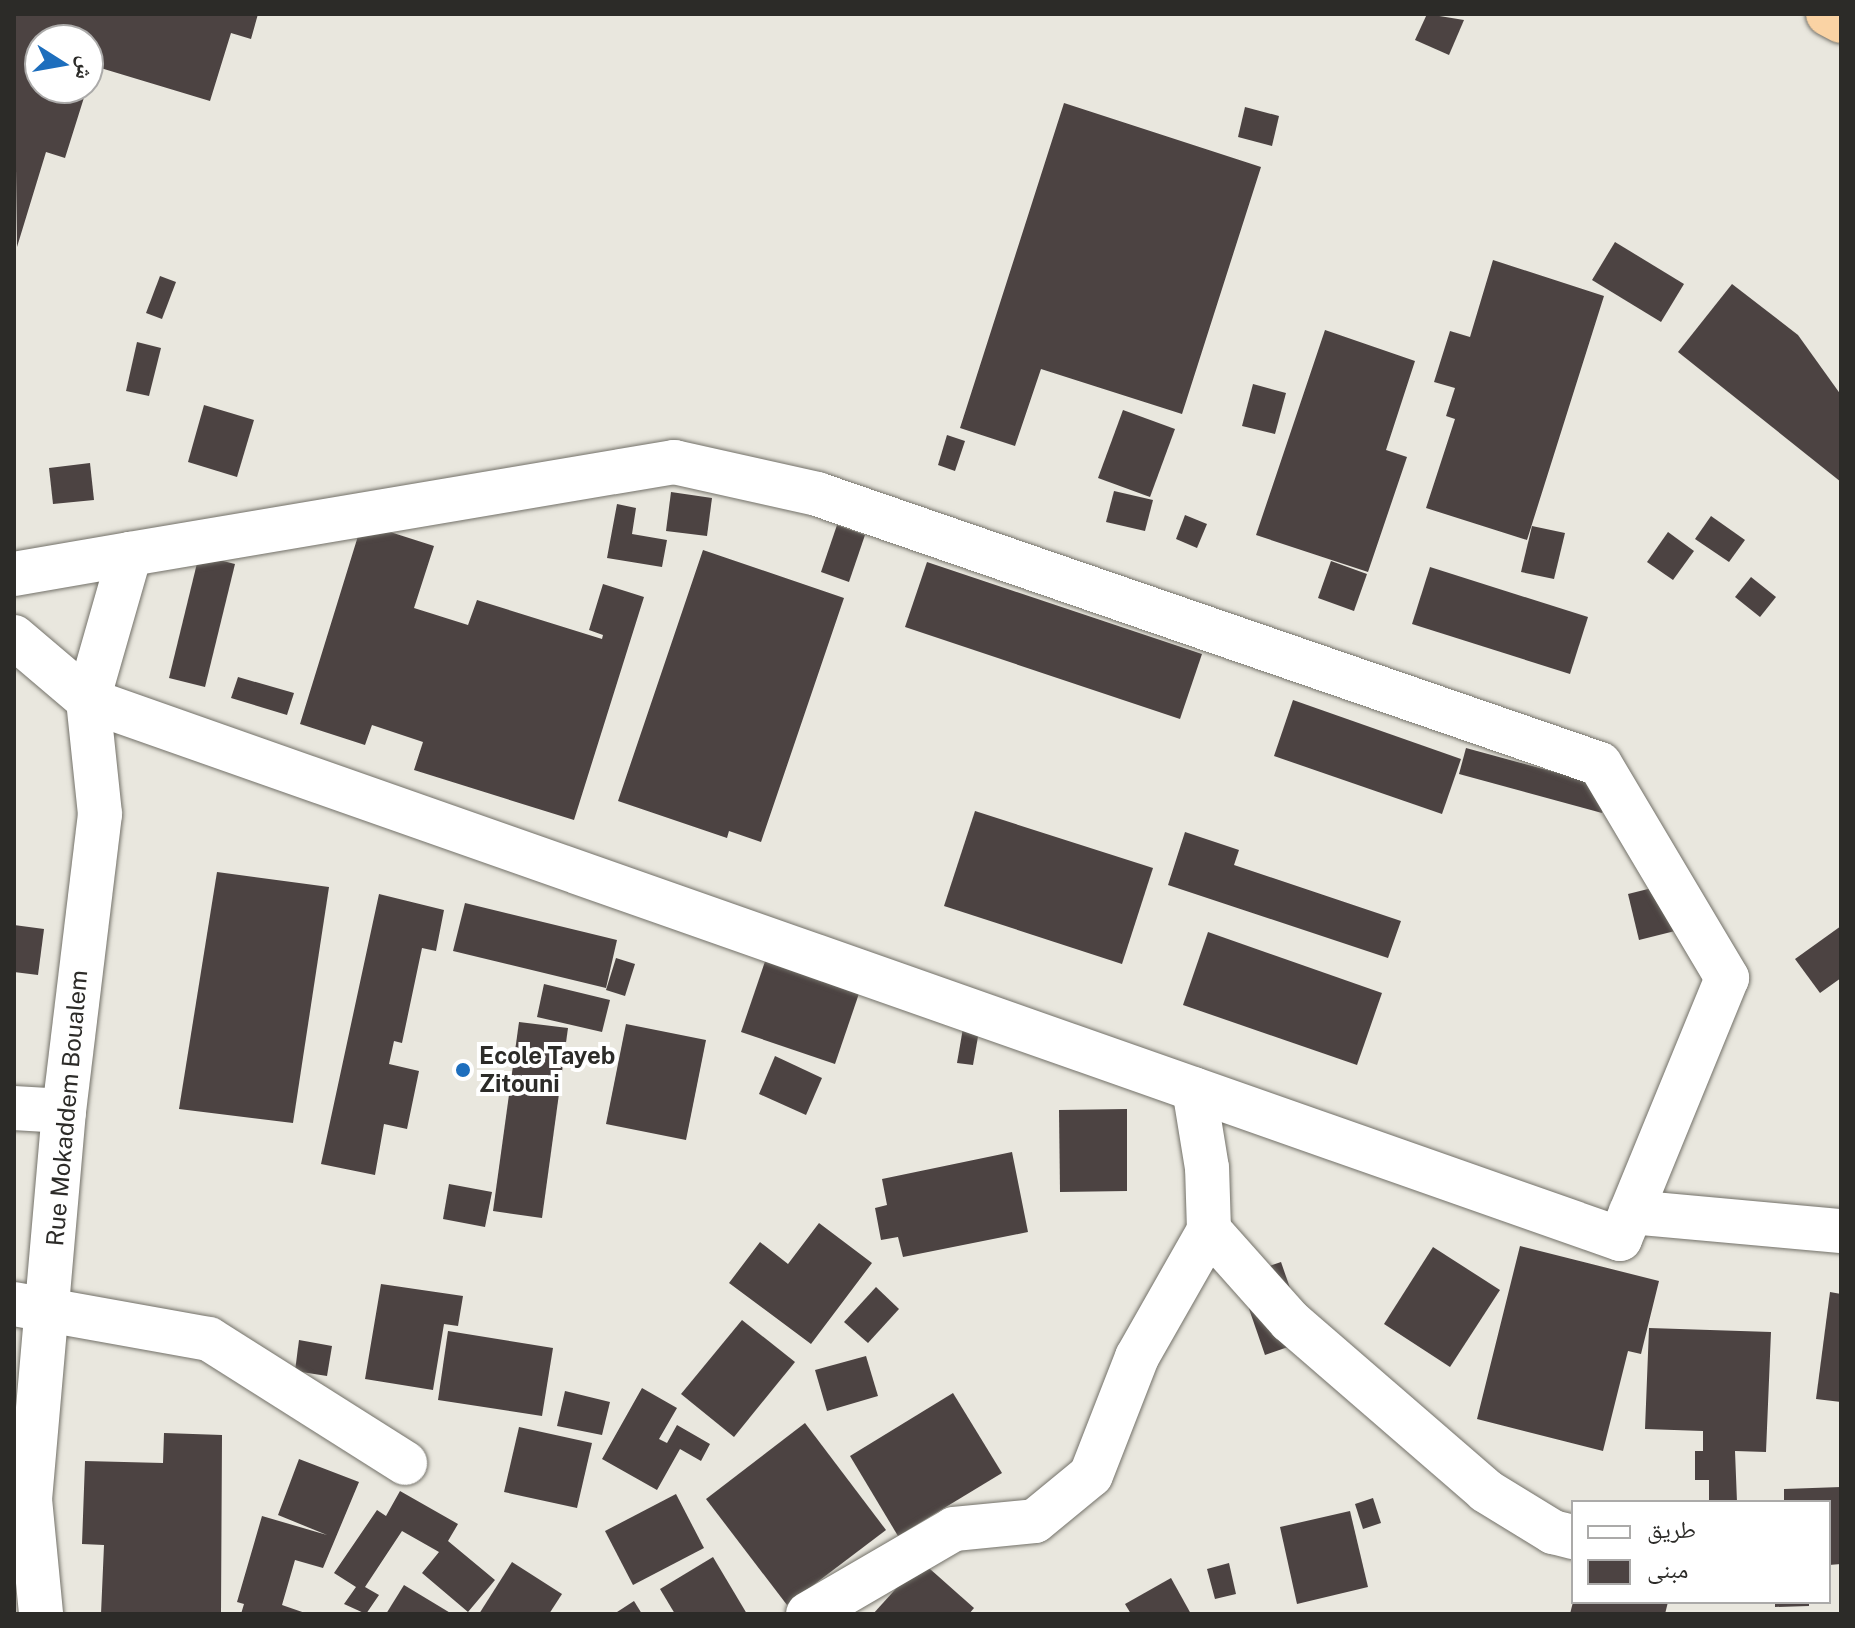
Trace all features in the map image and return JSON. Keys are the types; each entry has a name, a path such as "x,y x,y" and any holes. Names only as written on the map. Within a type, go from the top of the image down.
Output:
{"highway":[{"path":"1828,14 1841,21"}],"street":[{"path":"14,574 674,462 817,494 1600,764 1727,978 1620,1239 88,700 14,637"},
{"path":"88,700 130,554"},
{"name":"Rue Mokaddem Boualem","path":"43,1610 30,1499 31,1307 64,1111 100,814 88,700"},
{"path":"808,1614 954,1529 1035,1521 1091,1475 1137,1357 1209,1230 1207,1168 1194,1089"},
{"path":"14,1108 64,1111"},
{"path":"1631,1212 1841,1231"},
{"path":"1209,1230 1290,1321 1486,1491 1553,1532 1571,1536"},
{"path":"31,1307 209,1339 405,1463"}],"building":[{"path":"14,14 258,14 251,39 231,33 210,101 104,69 104,24 24,24 24,104 82,104 65,158 46,152 17,247"},
{"path":"1427,14 1464,20 1449,55 1415,40"},
{"path":"1064,103 1261,167 1182,414 1041,369 1015,446 960,428"},
{"path":"1245,107 1279,116 1272,146 1238,137"},
{"path":"1615,242 1684,284 1661,322 1592,280"},
{"path":"1493,260 1604,296 1527,540 1426,508 1455,419 1446,416 1455,388 1434,382 1450,331 1470,337"},
{"path":"160,276 176,282 162,319 146,313"},
{"path":"1732,284 1798,335 1841,395 1841,482 1678,352"},
{"path":"1325,330 1415,361 1386,450 1407,457 1368,572 1256,535"},
{"path":"137,342 161,348 149,396 126,391"},
{"path":"1253,384 1286,393 1275,434 1242,426"},
{"path":"204,405 254,420 237,477 188,462"},
{"path":"1123,410 1175,429 1150,497 1098,478"},
{"path":"947,435 965,441 955,471 938,465"},
{"path":"90,463 94,500 53,504 49,468"},
{"path":"1114,491 1153,500 1145,531 1106,522"},
{"path":"671,492 712,498 707,536 666,531"},
{"path":"617,504 636,508 632,534 667,540 662,567 607,558"},
{"path":"1185,515 1207,524 1197,548 1176,539"},
{"path":"1711,516 1745,540 1729,562 1695,539"},
{"path":"362,523 434,546 414,608 468,625 477,600 602,639 603,635 589,630 603,584 644,597 574,820 414,770 423,742 372,725 365,745 300,724"},
{"path":"837,525 865,535 849,582 821,572"},
{"path":"1532,526 1565,533 1554,579 1521,572"},
{"path":"1668,532 1694,551 1673,580 1647,562"},
{"path":"703,550 844,598 761,842 729,831 727,838 618,801"},
{"path":"199,555 235,564 205,687 169,678"},
{"path":"1331,561 1367,574 1354,611 1318,598"},
{"path":"927,562 1202,654 1180,719 905,627"},
{"path":"1430,567 1588,617 1570,674 1412,624"},
{"path":"1751,577 1776,597 1760,617 1735,597"},
{"path":"238,677 294,693 287,715 231,698"},
{"path":"1293,700 1461,759 1442,814 1274,756"},
{"path":"1466,748 1609,787 1602,813 1459,774"},
{"path":"975,811 1153,868 1122,964 944,906"},
{"path":"1185,832 1239,850 1234,865 1401,921 1388,958 1168,885"},
{"path":"217,872 329,887 293,1123 179,1109"},
{"path":"1668,884 1679,930 1639,940 1628,894"},
{"path":"379,894 444,910 436,951 422,948 402,1043 394,1041 389,1064 419,1071 407,1129 384,1124 375,1175 321,1164"},
{"path":"465,903 617,940 606,988 453,951"},
{"path":"14,925 44,929 38,975 14,972"},
{"path":"1841,926 1841,978 1820,993 1795,959"},
{"path":"1208,932 1382,993 1357,1065 1183,1005"},
{"path":"773,938 867,970 835,1064 741,1032"},
{"path":"616,958 635,964 625,996 606,990"},
{"path":"544,984 610,1000 602,1032 537,1017"},
{"path":"519,1022 568,1028 542,1218 493,1211"},
{"path":"626,1024 706,1040 686,1140 606,1124"},
{"path":"963,1028 979,1031 973,1065 957,1063"},
{"path":"775,1056 822,1078 806,1115 759,1094"},
{"path":"1127,1109 1127,1191 1060,1192 1059,1110"},
{"path":"1012,1152 1028,1232 903,1257 898,1237 881,1240 875,1208 887,1205 882,1179"},
{"path":"449,1184 492,1192 485,1227 443,1219"},
{"path":"819,1223 872,1263 811,1344 729,1283 760,1242 788,1264"},
{"path":"1520,1246 1659,1281 1641,1354 1628,1351 1603,1451 1477,1419"},
{"path":"1433,1247 1500,1290 1450,1367 1384,1324"},
{"path":"1281,1262 1308,1340 1265,1355 1238,1277"},
{"path":"381,1284 463,1296 458,1326 444,1324 433,1390 365,1379"},
{"path":"876,1287 899,1309 868,1343 844,1322"},
{"path":"1830,1292 1841,1294 1841,1402 1816,1399"},
{"path":"742,1320 795,1362 734,1437 681,1394"},
{"path":"1649,1328 1771,1332 1766,1452 1735,1451 1737,1500 1709,1500 1709,1480 1695,1480 1695,1451 1703,1451 1703,1431 1645,1429"},
{"path":"448,1331 553,1348 542,1416 438,1400"},
{"path":"299,1340 332,1346 327,1376 295,1371"},
{"path":"866,1356 878,1396 827,1411 815,1370"},
{"path":"642,1388 677,1408 659,1439 667,1443 677,1425 710,1444 701,1461 680,1449 657,1490 602,1459"},
{"path":"565,1391 610,1402 602,1435 557,1426"},
{"path":"953,1393 1002,1473 898,1536 850,1456"},
{"path":"805,1423 886,1530 787,1605 706,1499"},
{"path":"519,1427 592,1443 577,1508 504,1492"},
{"path":"164,1433 222,1435 221,1614 101,1614 104,1545 82,1544 85,1461 163,1463"},
{"path":"299,1459 359,1482 323,1568 295,1560 282,1605 308,1614 241,1614 244,1604 237,1602 262,1516 327,1535 278,1515"},
{"path":"1841,1487 1841,1564 1831,1565 1831,1500 1784,1500 1784,1489"},
{"path":"400,1491 458,1524 448,1541 495,1580 468,1612 422,1573 439,1552 402,1531 365,1587 379,1595 366,1614 344,1604 356,1587 334,1573 377,1510 386,1516"},
{"path":"676,1494 704,1548 633,1585 605,1531"},
{"path":"1373,1498 1381,1523 1363,1529 1355,1504"},
{"path":"1350,1511 1368,1587 1297,1604 1280,1527"},
{"path":"713,1557 747,1614 675,1614 660,1589"},
{"path":"921,1561 974,1608 969,1614 873,1614"},
{"path":"512,1562 562,1594 549,1614 479,1614"},
{"path":"1229,1563 1236,1594 1215,1599 1207,1569"},
{"path":"1171,1578 1191,1614 1131,1614 1125,1604"},
{"path":"404,1585 452,1614 386,1614"},
{"path":"634,1601 642,1614 614,1614"},
{"path":"1572,1604 1668,1604 1665,1614 1570,1614"},
{"path":"1775,1604 1809,1604 1809,1606 1775,1607"}],"place":[{"name":"Ecole Tayeb Zitouni","path":"463,1070"}]}
